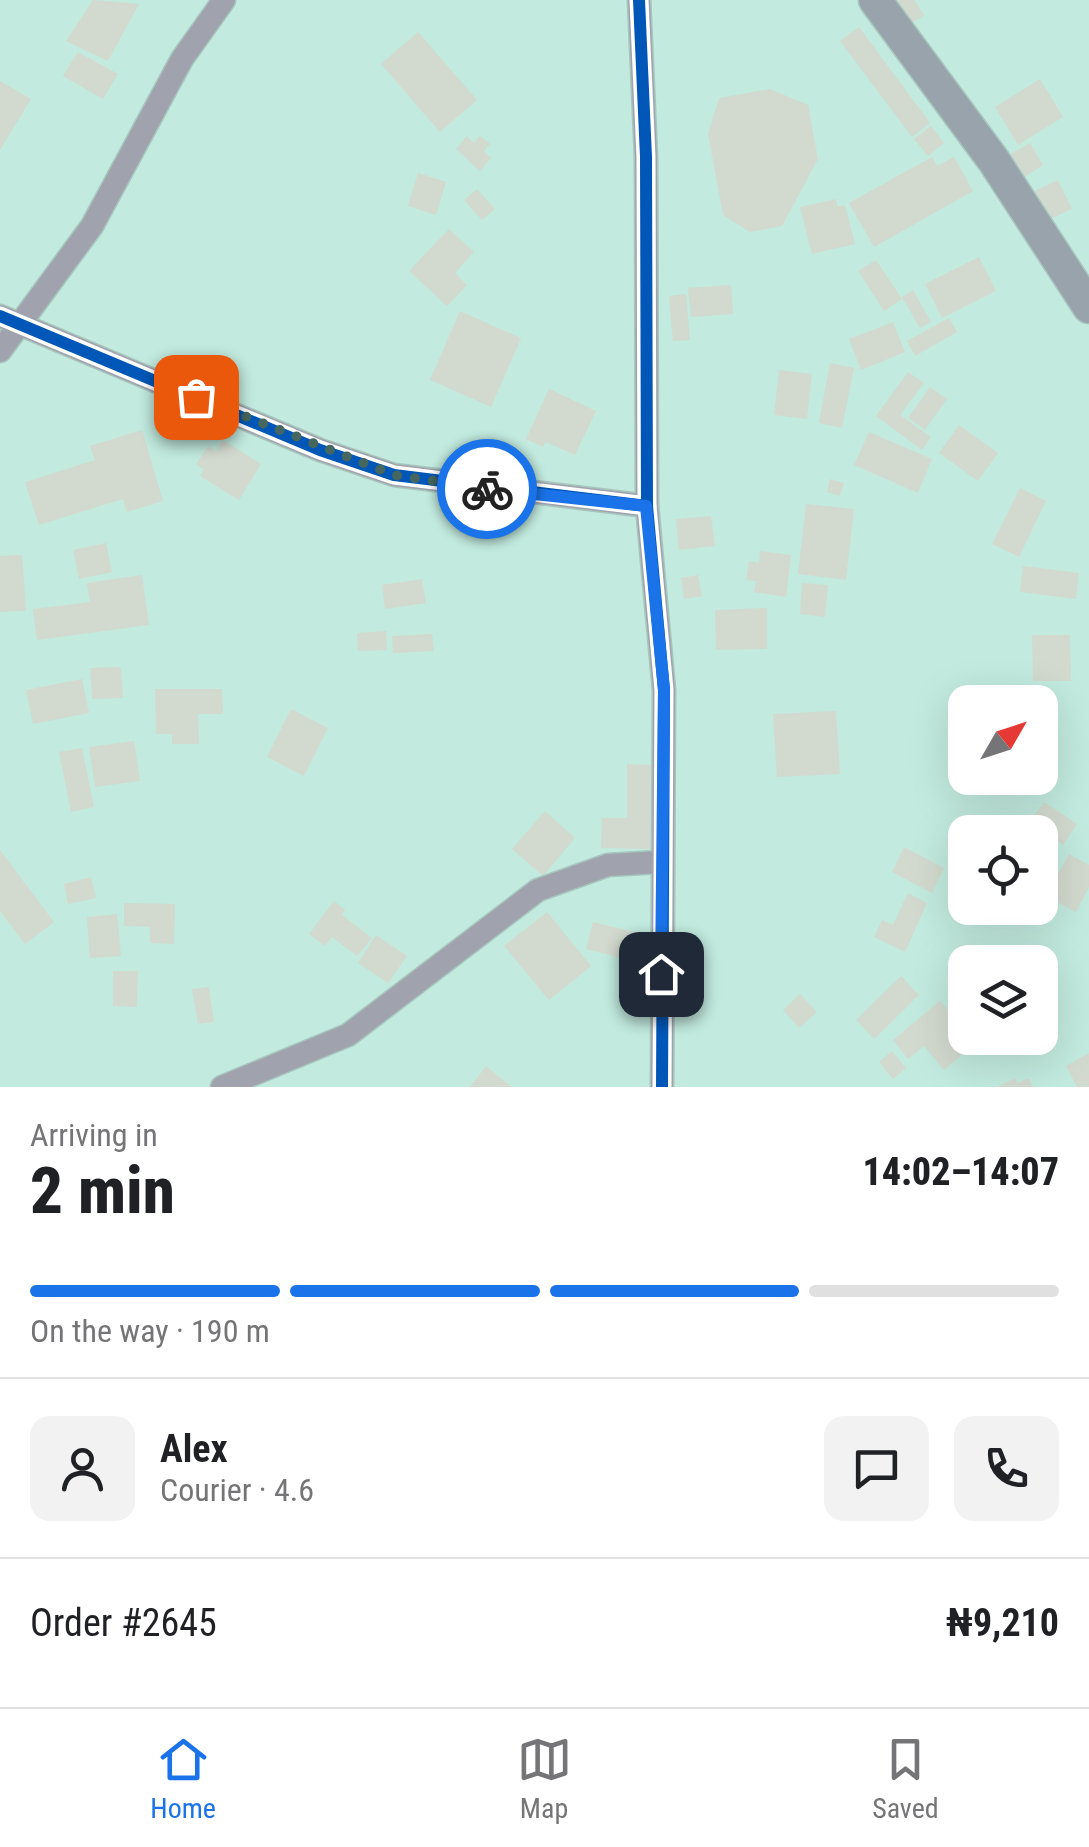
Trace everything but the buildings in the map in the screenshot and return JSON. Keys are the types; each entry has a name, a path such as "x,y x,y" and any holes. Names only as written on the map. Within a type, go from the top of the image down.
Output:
{"main road":[{"path":"875,0 994,161 1089,307"}],"street":[{"path":"0,351 10,320 92,226 182,59 224,0"},
{"path":"639,0 646,157 646,506 664,690 660,862 662,1087"},
{"path":"10,320 320,450 394,475 646,506"},
{"path":"222,1087 348,1035 538,890 575,873 660,862"}],"cycle path":[{"path":"639,0 646,157 647,506 664,690 662,1087"},
{"path":"0,316 320,450 394,475 647,506"}],"way so far":[{"path":"196,397 320,450 394,475 487,489"}],"route":[{"path":"487,489 646,506 664,690 661,974"}]}
